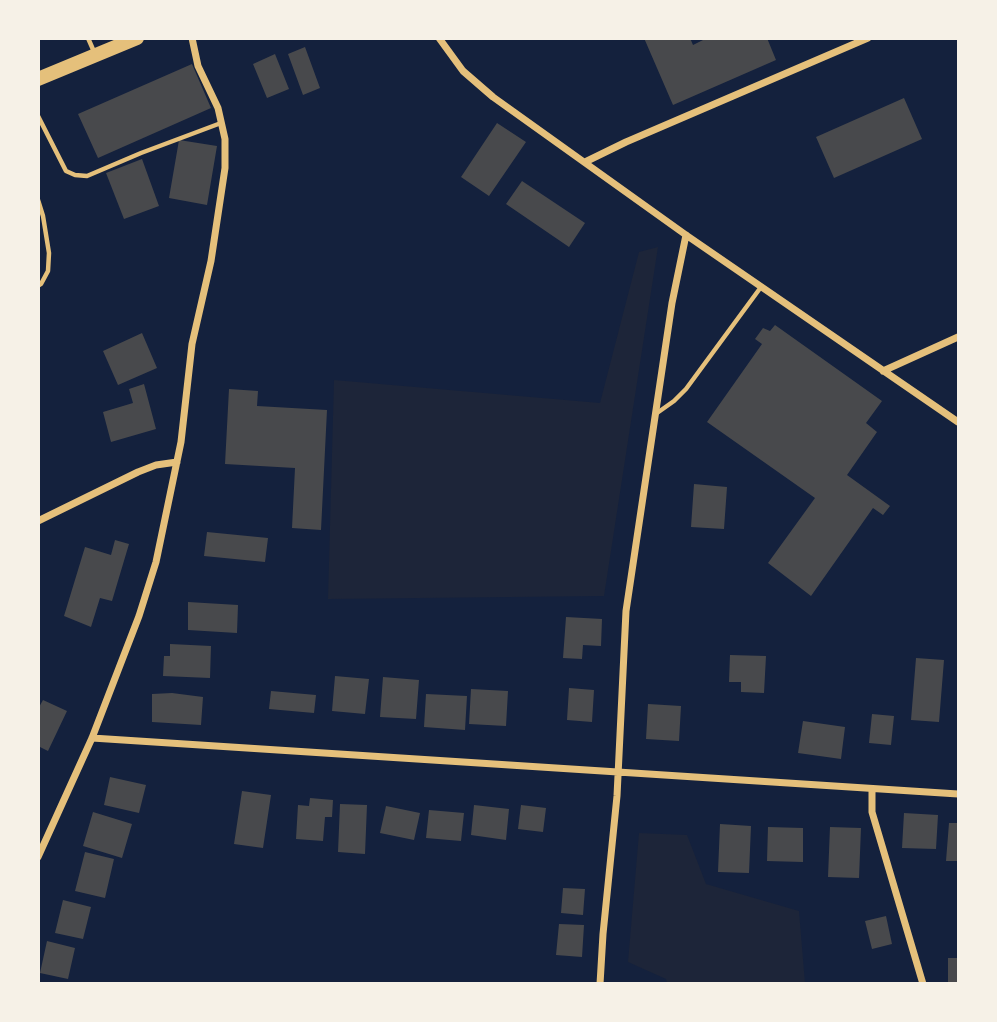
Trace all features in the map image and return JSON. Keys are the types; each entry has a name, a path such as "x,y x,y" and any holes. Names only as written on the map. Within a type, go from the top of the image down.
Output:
{"highway":[{"path":"38,79 137,38"}],"street":[{"path":"38,857 92,738 139,616 156,562 181,442 192,344 211,261 225,168 225,139 218,108 198,66 192,38"},
{"path":"439,38 463,71 493,97 686,235 958,422"},
{"path":"585,162 868,38"},
{"path":"600,984 617,796 626,611 672,303 686,235"},
{"path":"883,371 958,337"},
{"path":"38,521 138,472 156,465 177,462"},
{"path":"92,738 958,794"},
{"path":"872,789 872,812 923,984"}],"lane":[{"path":"88,38 95,55"},
{"path":"38,116 66,171 87,176 221,123"},
{"path":"38,200 49,253 48,271 38,286"},
{"path":"656,413 674,401 685,389 761,287"}],"shaded area":[{"path":"658,247 604,596 328,599 334,380 600,403 639,252"},
{"path":"639,833 687,835 706,884 799,911 805,983 667,983 666,979 628,962"}],"building":[{"path":"644,38 690,38 693,45 707,38 767,38 776,60 673,105"},
{"path":"305,47 320,88 303,95 288,54"},
{"path":"275,54 289,89 267,98 253,64"},
{"path":"192,64 211,108 98,158 78,114"},
{"path":"904,98 922,139 834,178 816,137"},
{"path":"497,123 526,142 489,196 461,177"},
{"path":"179,140 217,146 207,205 169,198"},
{"path":"142,159 159,206 124,219 106,173"},
{"path":"522,181 585,223 569,247 506,204"},
{"path":"775,325 882,401 866,423 877,432 847,475 890,506 883,515 873,508 811,596 768,563 815,498 707,422 762,344 755,339 763,328 770,331"},
{"path":"142,333 157,368 118,385 103,351"},
{"path":"144,384 156,429 111,442 103,412 133,403 129,389"},
{"path":"229,389 258,391 257,406 327,410 321,530 292,528 295,468 225,464"},
{"path":"694,484 727,487 724,529 691,527"},
{"path":"207,532 268,538 265,562 204,556"},
{"path":"115,540 129,544 112,601 100,598 91,627 64,616 85,547 111,555"},
{"path":"188,602 238,605 237,633 188,630"},
{"path":"566,617 602,619 601,646 583,645 582,659 563,658"},
{"path":"170,644 211,646 210,678 163,676 164,656 170,656"},
{"path":"730,655 766,656 764,693 741,692 741,682 729,682"},
{"path":"916,658 944,660 939,722 911,720"},
{"path":"335,676 369,679 365,714 332,711"},
{"path":"383,677 419,680 416,719 380,717"},
{"path":"569,688 594,690 592,722 567,720"},
{"path":"471,689 508,691 506,726 469,724"},
{"path":"271,691 316,695 314,713 269,709"},
{"path":"172,693 203,697 201,725 152,722 152,694"},
{"path":"426,694 467,696 465,730 424,727"},
{"path":"43,700 67,711 48,751 38,746 38,709"},
{"path":"648,704 681,706 679,741 646,739"},
{"path":"872,714 894,716 891,745 869,743"},
{"path":"803,721 845,727 841,759 798,753"},
{"path":"110,777 146,785 139,813 104,805"},
{"path":"242,791 271,795 263,848 234,844"},
{"path":"310,798 333,800 332,817 325,817 323,841 296,839 298,805 309,806"},
{"path":"340,804 367,805 365,854 338,852"},
{"path":"474,805 509,809 506,840 471,835"},
{"path":"521,805 546,808 543,832 518,829"},
{"path":"386,806 420,813 414,840 380,833"},
{"path":"429,810 464,813 461,841 426,838"},
{"path":"93,812 132,824 122,858 83,846"},
{"path":"904,813 938,815 936,849 902,848"},
{"path":"949,823 958,823 958,861 946,861"},
{"path":"720,824 751,826 749,873 718,872"},
{"path":"768,827 803,828 803,862 767,861"},
{"path":"830,827 861,828 859,878 828,877"},
{"path":"85,852 114,859 105,898 75,891"},
{"path":"563,888 585,889 583,915 561,913"},
{"path":"63,900 91,907 83,939 55,933"},
{"path":"886,916 892,944 872,949 865,921"},
{"path":"559,924 584,925 582,957 556,955"},
{"path":"47,941 75,948 68,979 40,973"},
{"path":"948,958 958,958 958,984 948,984"}]}
